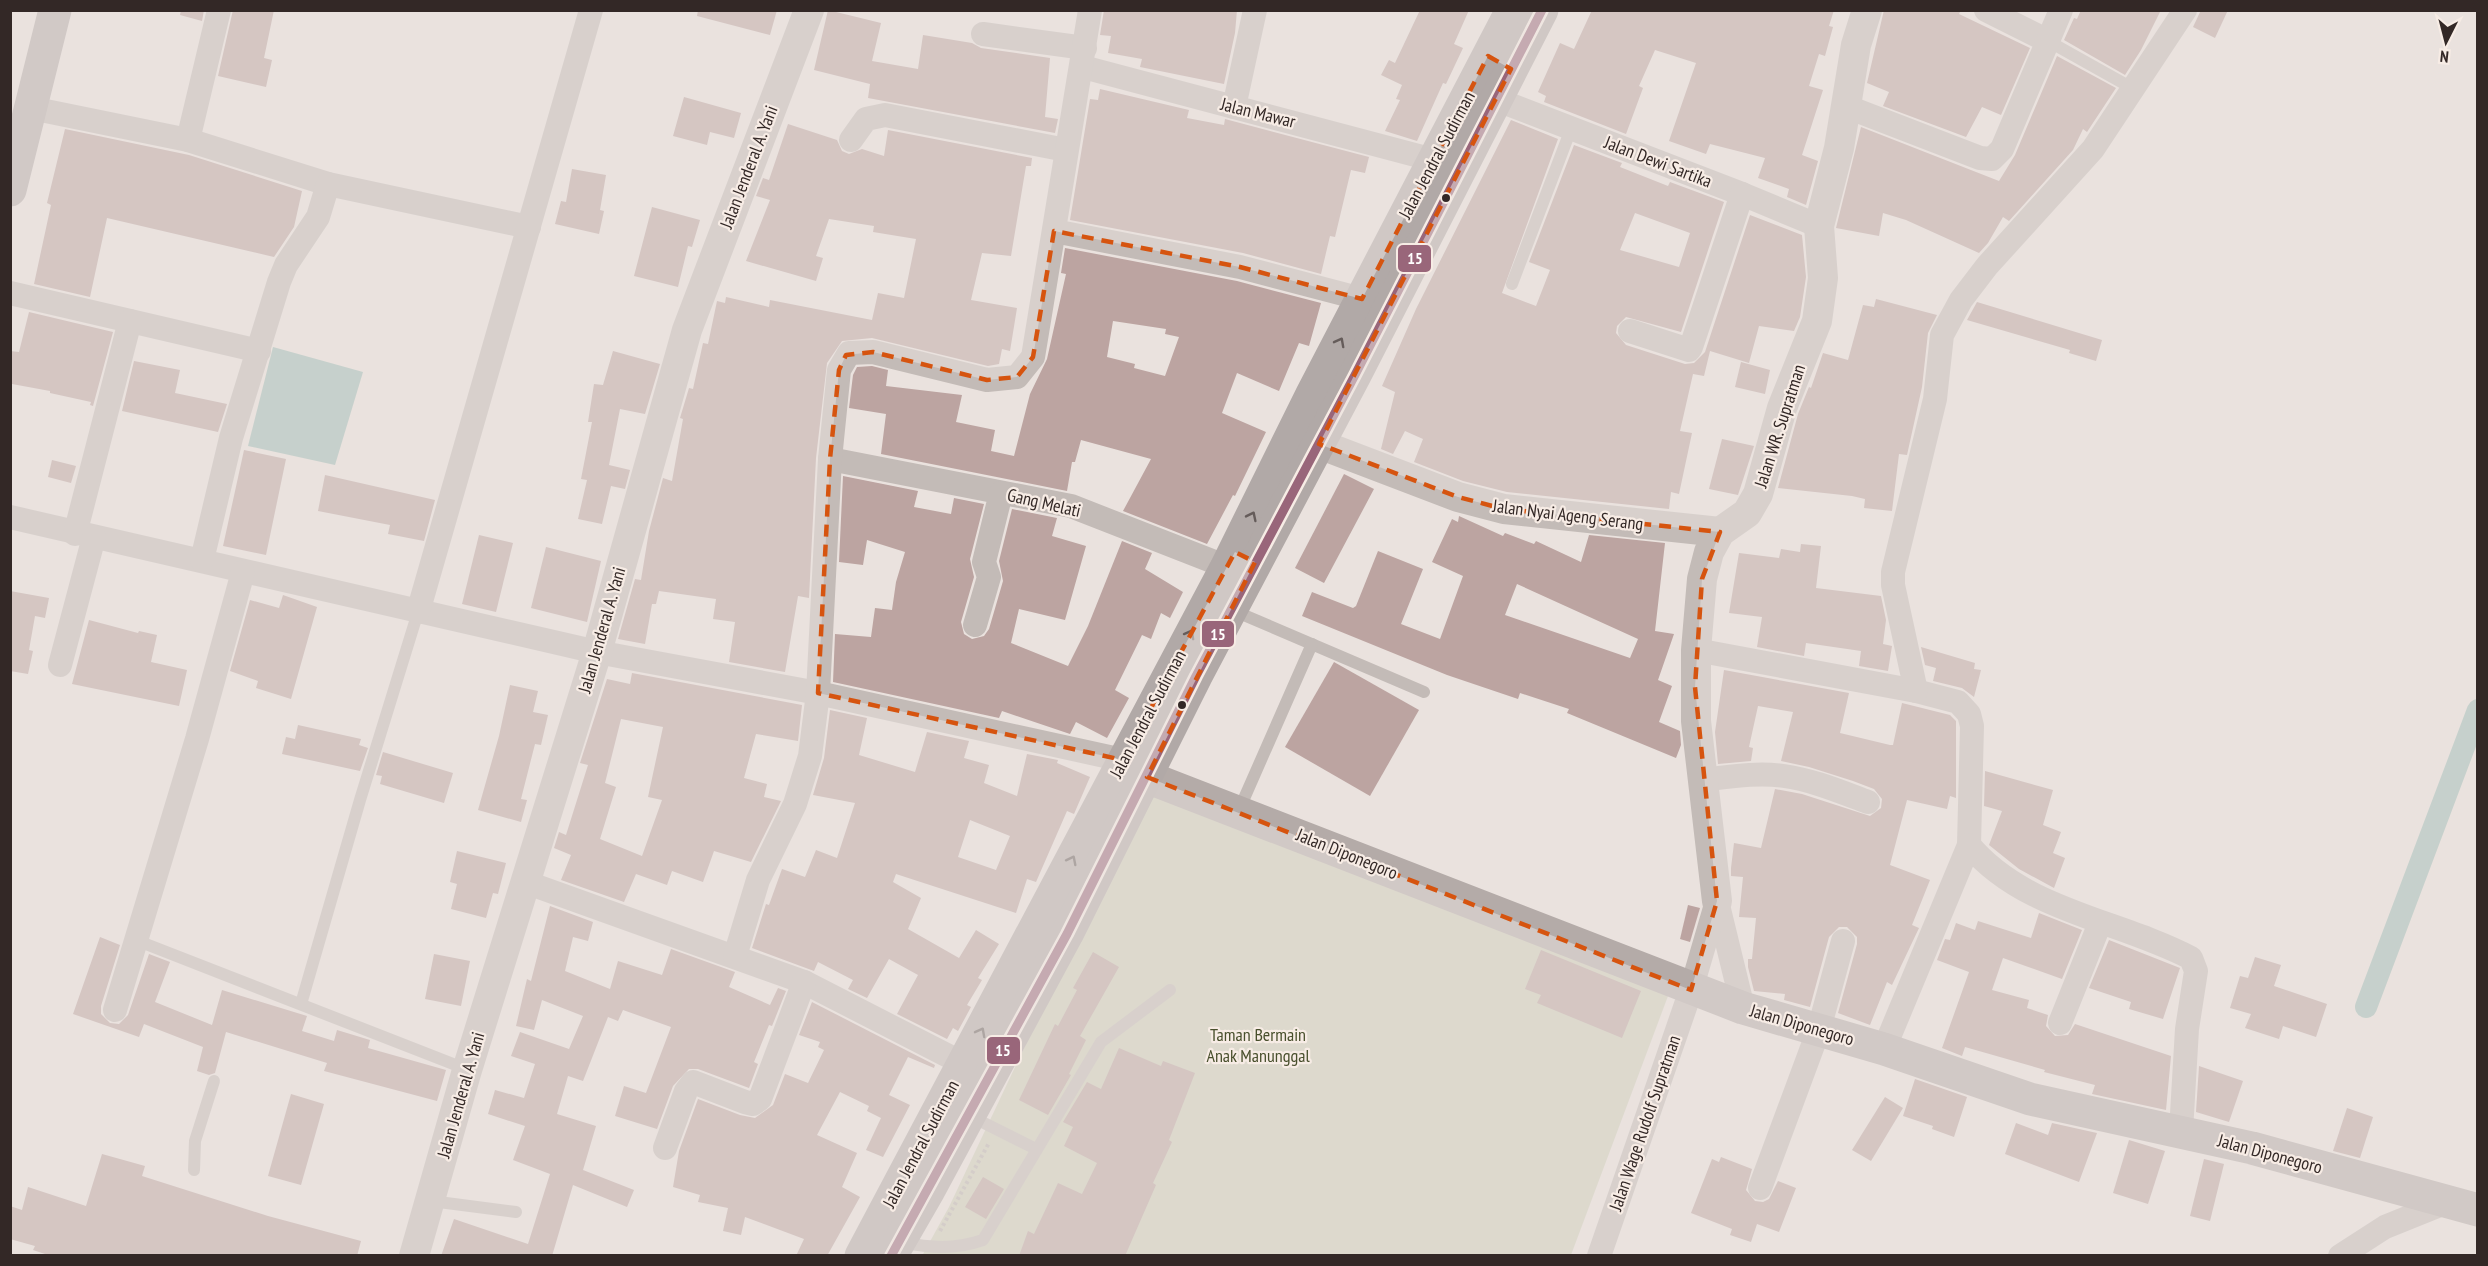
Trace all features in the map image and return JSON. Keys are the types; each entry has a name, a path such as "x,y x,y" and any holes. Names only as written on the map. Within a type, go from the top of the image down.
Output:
{"main road":[{"path":"10,190 55,10"},
{"name":"Jalan Jendral Sudirman","path":"895,1249 956,1109 964,1064 1135,769 1231,610 1238,571 1319,444 1495,99 1500,63 1512,10"},
{"name":"Jalan Jendral Sudirman","path":"861,1256 1067,934 1135,769 1238,571 1362,299 1434,160 1500,63 1542,10"},
{"name":"Jalan Diponegoro","path":"1135,769 1691,990 1743,1008 1884,1049 2030,1099 2129,1122 2181,1131 2478,1210"}],"street":[{"path":"188,140 219,10"},
{"path":"418,612 591,10"},
{"name":"Jalan Jenderal A. Yani","path":"414,1256 467,1070 597,652 687,330 809,10"},
{"path":"735,956 758,880 795,804 806,775 818,693 830,459 839,370 849,353 873,352 987,380 1017,377 1029,365 1033,357 1090,10"},
{"path":"1234,107 1255,10"},
{"name":"Jalan WR. Supratman","path":"1743,1008 1717,901 1701,780 1695,687 1702,579 1709,552 1720,532 1747,513 1758,494 1782,408 1817,321 1822,278 1820,226 1839,148 1856,45 1867,10"},
{"path":"1986,10 2048,41"},
{"path":"1845,106 1980,158 1992,159 2002,149 2061,10"},
{"path":"1916,691 1893,585 1893,572 1935,399 1942,335 1961,300 1987,266 2093,149 2185,10"},
{"name":"Jalan Mawar","path":"982,34 1084,57 1234,107 1434,160"},
{"name":"Jalan Dewi Sartika","path":"1495,99 1820,226"},
{"path":"31,108 188,140 328,184 529,227"},
{"path":"851,140 866,119 885,116 1066,150"},
{"path":"202,560 231,438 286,265 318,217 328,184"},
{"path":"1630,331 1689,350 1742,194"},
{"path":"1054,231 1229,265 1314,284 1362,299"},
{"path":"10,293 259,351"},
{"path":"60,665 130,321"},
{"name":"Jalan Nyai Ageng Serang","path":"1319,444 1458,497 1504,509 1720,532"},
{"name":"Gang Melati","path":"830,459 1071,506 1238,571"},
{"path":"975,625 989,577 984,562 1001,493"},
{"path":"10,517 85,536 202,560 243,573 597,652 818,693 1135,769"},
{"path":"116,1010 131,938 243,573"},
{"path":"1696,650 1916,691 1958,702 1969,714 1972,726 1969,845 1884,1049"},
{"path":"1701,780 1764,774 1784,776 1804,780 1868,802"},
{"path":"1969,845 1998,875 2100,923 2191,958 2196,971 2187,1029 2181,1131"},
{"path":"525,882 804,982 964,1064"},
{"name":"Jalan WR. Supratman","path":"1691,990 1717,901"},
{"path":"2060,1023 2100,923"},
{"path":"1760,1188 1819,1029 1843,941"},
{"path":"665,1148 686,1091 693,1082 745,1102 753,1104 760,1099 804,982"},
{"name":"Jalan Wage Rudolf Supratman","path":"1599,1256 1691,990"},
{"path":"2340,1256 2385,1227 2447,1202"}],"lane":[{"path":"2048,41 2132,88"},
{"path":"1512,284 1571,129"},
{"path":"1231,610 1424,692"},
{"path":"301,1004 360,800 418,612"},
{"path":"1239,811 1311,644"},
{"path":"131,938 467,1070"},
{"path":"895,1249 961,1247 983,1240 1101,1042 1170,990"},
{"path":"194,1170 195,1141 214,1081"},
{"path":"956,1109 1036,1149"},
{"path":"430,1201 516,1212"}],"highlighted area":[{"path":"1488,56 1511,69 1319,444 1458,497 1504,509 1720,532 1702,579 1695,687 1717,901 1691,990 1147,777 1255,562 1235,552 1123,760 818,693 830,459 839,370 846,355 873,352 987,380 1017,377 1033,357 1054,231 1240,267 1362,299"}],"green space":[{"name":"Taman Bermain Anak Manunggal","path":"1149,783 1671,988 1571,1255 922,1256 949,1207"}],"water":[{"path":"273,347 363,372 335,465 248,446"}],"building":[{"path":"181,10 204,10 202,21 180,15"},
{"path":"233,10 274,10 264,58 272,60 266,87 218,76"},
{"path":"698,10 777,10 770,35 697,16"},
{"path":"828,10 881,23 872,61 918,69 923,35 972,43 981,48 1050,58 1045,117 1058,119 1055,133 868,98 870,84 814,70"},
{"path":"1104,10 1237,10 1235,33 1224,84 1140,67 1142,59 1108,53 1111,36 1100,35"},
{"path":"1420,10 1469,10 1454,44 1463,48 1446,84 1443,83 1417,141 1385,131 1400,100 1396,99 1402,85 1381,75 1389,60 1395,63"},
{"path":"1592,10 1834,10 1829,26 1833,27 1825,56 1819,54 1809,86 1823,90 1802,155 1818,161 1806,205 1787,197 1789,189 1758,178 1765,158 1710,144 1706,154 1669,141 1696,63 1655,50 1639,86 1643,88 1626,134 1544,102 1546,96 1538,92 1560,43 1574,49"},
{"path":"1884,10 1961,10 1959,14 2030,48 2001,115 1982,107 1966,137 1883,106 1889,92 1867,83"},
{"path":"2081,10 2161,10 2141,50 2125,75 2064,40 2074,18 2077,19"},
{"path":"2201,10 2228,10 2215,38 2193,27"},
{"path":"2057,56 2116,88 2087,132 2083,129 2073,150 2009,221 2003,217 1988,243 1979,253 1906,220 1883,213 1879,236 1836,228 1861,127 1999,181 2015,155"},
{"path":"1100,89 1189,110 1187,118 1224,125 1225,119 1369,157 1365,173 1351,170 1335,237 1330,236 1321,274 1243,253 1070,220 1090,99 1098,100"},
{"path":"684,97 741,113 734,138 710,132 707,145 673,136"},
{"path":"1511,120 1558,139 1502,293 1536,306 1550,270 1529,262 1574,145 1622,163 1620,167 1668,186 1670,182 1724,202 1681,332 1626,317 1617,326 1616,333 1626,345 1685,364 1694,363 1705,352 1750,215 1802,235 1806,277 1800,317 1794,331 1759,326 1749,363 1710,351 1704,376 1693,374 1680,431 1692,433 1679,494 1671,492 1669,509 1507,492 1463,481 1414,462 1423,439 1405,431 1393,454 1381,449 1395,392 1382,386 1416,309","holes":["1635,213 1690,233 1679,267 1620,250"]},
{"path":"788,124 837,140 842,151 849,154 862,149 884,156 888,130 1032,158 1031,166 1026,166 1011,256 982,253 971,300 1017,308 1010,351 1002,349 999,364 988,366 872,338 842,341 827,363 816,458 809,598 798,596 785,672 729,662 735,622 713,619 716,599 659,591 656,604 652,604 645,644 618,639 635,579 641,580 649,531 663,478 672,481 683,419 680,418 689,388 693,389 703,343 708,344 717,301 725,303 726,297 769,307 770,300 872,320 878,293 904,298 916,239 873,232 874,226 829,219 816,256 823,258 816,281 746,261 770,200 756,196 763,178 769,180"},
{"path":"65,129 189,155 302,191 294,227 274,257 107,218 90,297 34,284 51,205 47,203"},
{"path":"572,169 606,175 600,210 604,211 599,234 555,224 561,201 566,202"},
{"path":"652,207 700,220 692,247 688,246 678,287 634,276"},
{"path":"1065,248 1237,281 1321,303 1309,346 1299,343 1279,391 1237,373 1222,413 1266,432 1235,496 1233,495 1207,544 1123,511 1151,459 1081,440 1075,462 1072,462 1067,491 881,454 886,414 849,408 853,375 857,367 872,366 888,370 886,386 962,395 956,422 995,430 991,451 1014,456 1030,394 1047,359 1066,274 1061,273","holes":["1113,321 1166,329 1165,334 1179,337 1165,376 1134,368 1135,364 1107,357"]},
{"path":"1876,299 1937,315 1928,333 1922,387 1907,455 1899,454 1892,511 1864,508 1865,499 1852,496 1778,488 1798,414 1809,387 1811,388 1823,353 1848,360 1863,305 1874,307"},
{"path":"1977,302 2102,340 2096,361 2069,353 2070,350 1967,320"},
{"path":"29,312 113,332 93,406 90,405 91,402 12,384 10,351 19,352"},
{"path":"613,351 660,364 645,414 620,409 609,465 630,470 625,489 611,486 602,524 578,519 587,480 581,479 592,422 588,422 594,384 603,385"},
{"path":"134,361 180,370 175,393 227,404 218,432 122,411"},
{"path":"1741,362 1770,370 1765,394 1735,387"},
{"path":"1722,439 1754,446 1738,495 1709,489"},
{"path":"244,450 286,459 266,555 223,546"},
{"path":"52,460 76,466 71,483 48,477"},
{"path":"1344,474 1374,489 1324,583 1295,568"},
{"path":"325,475 435,500 424,541 388,534 390,525 318,511"},
{"path":"843,476 918,491 914,507 951,514 954,498 984,504 970,559 974,577 961,622 964,634 972,639 984,636 989,629 1003,581 999,561 1012,509 1057,518 1052,536 1086,546 1065,620 1019,609 1011,643 1068,666 1088,626 1122,541 1152,553 1145,569 1183,592 1170,618 1161,613 1151,639 1142,635 1115,690 1129,698 1107,738 1076,722 1070,734 1002,711 999,718 833,682 835,634 871,637 875,608 892,610 896,582 905,552 867,540 863,565 839,562"},
{"path":"1459,516 1503,536 1505,533 1534,544 1536,541 1581,562 1589,535 1665,543 1655,631 1674,634 1658,680 1672,686 1659,722 1680,731 1681,745 1676,758 1567,713 1569,709 1520,693 1518,699 1447,675 1302,616 1312,592 1353,608 1356,606 1378,551 1423,569 1401,624 1440,639 1463,576 1432,562 1452,519 1458,522","holes":["1517,584 1638,639 1630,658 1505,615"]},
{"path":"479,535 513,543 496,612 462,604"},
{"path":"1801,544 1821,546 1816,588 1881,596 1886,620 1883,644 1892,646 1888,671 1859,666 1861,651 1806,643 1804,656 1757,647 1762,617 1729,613 1739,553 1779,558 1781,549 1800,552"},
{"path":"546,547 601,561 587,622 531,608"},
{"path":"10,591 49,598 45,618 35,616 29,650 33,651 28,674 10,671"},
{"path":"283,595 317,607 291,699 256,688 258,681 230,671 250,600 279,608"},
{"path":"89,620 138,633 139,631 157,635 151,662 187,670 179,706 72,684"},
{"path":"1921,647 1975,663 1974,669 1981,670 1974,697 1962,688 1933,681 1936,668 1925,665"},
{"path":"1334,662 1419,710 1370,796 1285,747"},
{"path":"1724,670 1849,693 1840,733 1890,745 1893,745 1902,703 1950,715 1956,721 1956,798 1950,796 1947,809 1907,800 1890,865 1930,880 1912,925 1919,928 1892,985 1887,982 1870,1025 1838,1013 1857,944 1857,937 1847,927 1839,927 1829,937 1810,1007 1784,1000 1785,994 1754,991 1748,959 1752,959 1756,918 1739,917 1743,877 1731,876 1731,868 1734,843 1761,848 1775,789 1802,794 1870,816 1881,808 1882,799 1874,789 1853,781 1781,761 1793,712 1758,706 1749,747 1753,748 1751,761 1718,764 1715,732"},
{"path":"632,673 802,705 798,741 756,734 744,778 767,784 764,797 781,801 751,862 714,851 703,882 672,871 667,885 636,874 624,902 561,880 571,855 554,848 559,832 566,835 588,765 580,763 607,679 630,684","holes":["621,719 663,727 648,797 662,800 642,856 600,839 616,787 605,783"]},
{"path":"510,685 538,691 533,712 548,715 541,745 535,744 521,799 527,800 521,822 478,810 499,736"},
{"path":"830,710 867,718 859,755 915,772 927,732 969,741 964,758 989,765 984,783 1017,796 1027,754 1058,760 1057,763 1090,777 1074,814 1067,811 1036,882 1027,879 1016,913 896,874 893,882 921,898 908,929 959,958 976,930 999,944 978,978 982,980 967,1005 971,1007 958,1031 953,1028 947,1039 897,1014 918,975 889,959 867,998 848,989 853,980 818,962 814,971 752,948 766,904 769,905 782,869 805,877 816,850 837,858 855,803 813,795 824,758","holes":["970,820 1010,836 996,870 958,857"]},
{"path":"298,725 361,739 359,745 368,748 360,771 282,754 286,737 295,739"},
{"path":"383,752 453,773 444,803 380,784 382,776 376,775"},
{"path":"1985,771 2053,790 2043,825 2061,832 2053,853 2065,858 2054,888 2019,869 1989,845 2002,811 1984,806"},
{"path":"457,851 506,863 498,894 493,893 486,918 451,909 457,884 450,882"},
{"path":"1688,905 1700,908 1690,942 1680,939"},
{"path":"550,906 593,922 588,941 573,937 565,971 610,989 618,961 662,975 671,949 735,972 729,987 770,1005 778,988 786,991 754,1062 758,1064 749,1088 698,1069 689,1069 673,1086 657,1129 615,1116 624,1086 646,1093 671,1027 623,1010 618,1021 608,1017 583,1081 568,1076 557,1114 596,1126 583,1170 634,1190 627,1207 573,1185 552,1256 441,1256 454,1219 528,1244 550,1174 513,1160 525,1126 488,1114 495,1090 524,1098 535,1064 511,1056 520,1032 569,1049 583,1016 542,1000 534,1030 516,1026 527,979 531,981"},
{"path":"2039,913 2082,930 2062,979 2003,958 1992,990 2029,1000 2027,1008 2048,1015 2046,1026 2055,1036 2068,1035 2075,1024 2171,1056 2166,1110 2092,1094 2095,1085 2044,1072 2045,1070 1965,1047 1962,1056 1942,1048 1969,972 1937,960 1945,939 1950,940 1956,923 1975,930 1978,921 2031,938"},
{"path":"100,937 120,945 101,1006 101,1014 110,1023 119,1024 128,1015 149,954 170,962 155,1002 212,1025 222,990 307,1016 302,1031 334,1041 337,1030 370,1040 368,1048 446,1070 437,1101 324,1071 327,1063 226,1032 215,1073 209,1075 197,1071 203,1047 144,1024 139,1037 73,1014"},
{"path":"2109,940 2180,968 2163,1019 2129,1009 2131,1002 2089,988"},
{"path":"1541,950 1641,991 1622,1038 1537,1003 1541,995 1525,989"},
{"path":"1093,952 1119,967 1080,1036 1086,1040 1069,1074 1071,1075 1048,1115 1019,1100 1055,1024 1058,1026 1077,990 1073,988"},
{"path":"434,954 470,961 461,1006 425,999"},
{"path":"2255,957 2281,965 2274,986 2327,1004 2316,1037 2283,1026 2279,1039 2245,1028 2251,1014 2230,1008 2240,976 2248,978"},
{"path":"812,1002 935,1065 934,1068 908,1057 889,1095 910,1105 883,1157 866,1150 881,1118 867,1111 869,1106 840,1092 817,1135 857,1153 842,1187 860,1197 827,1256 796,1256 804,1239 745,1217 741,1235 723,1231 728,1208 698,1202 700,1195 673,1187 679,1151 698,1099 740,1115 755,1118 773,1105 785,1074 808,1083 824,1050 818,1047 820,1042 799,1035"},
{"path":"1119,1048 1161,1066 1163,1061 1195,1073 1169,1140 1172,1142 1153,1183 1156,1185 1125,1256 1019,1256 1028,1231 1034,1234 1058,1183 1082,1194 1097,1163 1064,1146 1073,1127 1063,1122 1087,1082 1101,1089"},
{"path":"2199,1066 2243,1081 2229,1122 2196,1112"},
{"path":"1915,1079 1967,1097 1954,1137 1932,1129 1933,1126 1903,1116"},
{"path":"291,1094 324,1104 301,1185 268,1176"},
{"path":"1885,1097 1903,1108 1871,1161 1852,1150"},
{"path":"2347,1108 2373,1117 2360,1158 2333,1151"},
{"path":"2016,1123 2048,1135 2052,1123 2097,1133 2079,1182 2005,1154"},
{"path":"2129,1140 2165,1151 2148,1204 2113,1193"},
{"path":"102,1154 145,1166 142,1176 268,1216 361,1241 357,1256 51,1256 33,1250 35,1246 10,1239 10,1206 22,1210 28,1187 86,1206"},
{"path":"1721,1157 1752,1169 1746,1190 1755,1201 1763,1202 1769,1199 1778,1181 1796,1188 1779,1232 1757,1224 1751,1242 1730,1235 1732,1229 1691,1213 1712,1159 1719,1162"},
{"path":"2204,1159 2224,1164 2210,1221 2190,1216"},
{"path":"983,1177 1004,1189 986,1219 965,1207"}],"waterway":[{"path":"2366,1007 2478,710"}],"transit line":[{"name":"15","path":"891,1256 1067,934 1196,676 1355,375 1542,10"}]}
